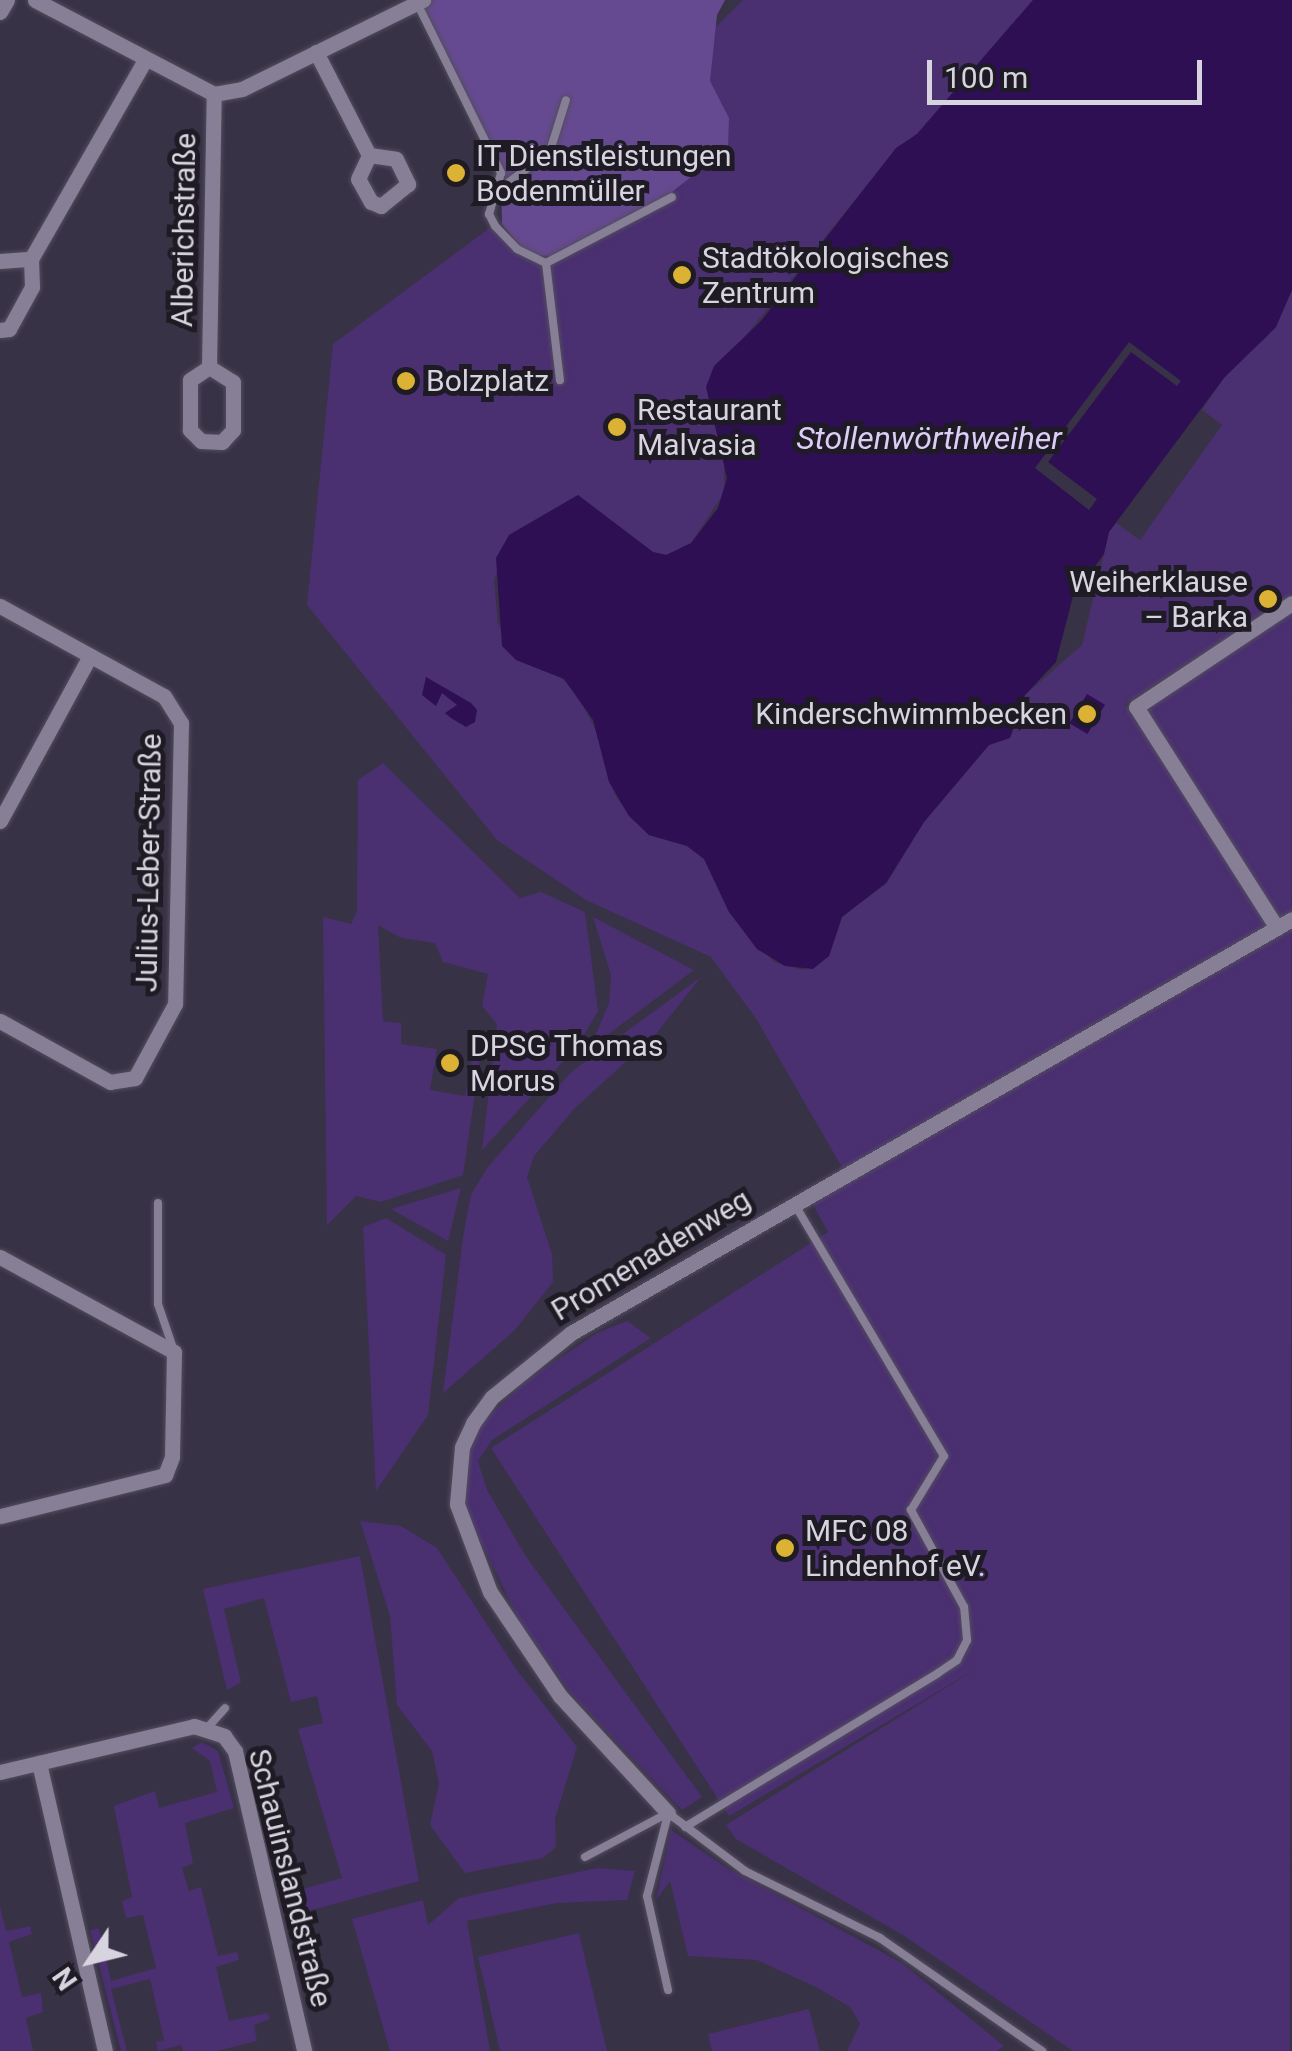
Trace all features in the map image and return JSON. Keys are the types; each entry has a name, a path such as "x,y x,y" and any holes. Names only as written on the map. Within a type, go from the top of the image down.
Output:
{"street":[{"path":"0,12 7,0"},
{"name":"Alberichstraße","path":"35,0 214,94 242,89 420,1"},
{"path":"316,52 369,155"},
{"path":"0,330 9,328 32,287 31,259 145,60"},
{"name":"Alberichstraße","path":"209,367 214,94"},
{"path":"0,261 31,259"},
{"name":"Alberichstraße","path":"209,367 233,382 233,430 222,442 200,442 190,430 190,380 209,367"},
{"name":"Promenadenweg","path":"668,1813 560,1696 490,1592 457,1504 462,1446 492,1397 570,1332 1285,924 1136,706 1292,603"},
{"name":"Julius-Leber-Straße","path":"0,606 164,696 181,722 175,1004 136,1078 122,1085 0,1021"},
{"path":"0,822 90,656"},
{"path":"0,1257 174,1352 170,1464 154,1482 0,1516"},
{"path":"0,1772 209,1726"},
{"name":"Schauinslandstraße","path":"209,1726 235,1751 304,2051"},
{"path":"39,1763 105,2051"}],"lane":[{"name":"Alberichstraße","path":"420,1 501,172 500,188 490,214 495,226 517,249 546,263"},
{"path":"500,188 550,151 566,100"},
{"path":"560,380 546,263 672,197"},
{"path":"685,1828 938,1674 967,1640 964,1608 911,1510 944,1456 794,1202"},
{"path":"158,1203 158,1304 174,1352"},
{"path":"209,1726 226,1708"},
{"path":"668,1813 745,1872 856,1923 1042,2051"},
{"path":"585,1858 668,1813"},
{"path":"668,1813 647,1896 668,1990"}],"shaded area":[{"path":"725,0 717,15 710,81 729,118 728,148 650,209 553,256 527,255 502,224 501,173 417,3"},
{"path":"743,0 1033,0 917,134 896,149 740,343 713,419 724,448 724,493 691,543 667,555 653,552 578,495 509,535 494,581 498,624 526,664 556,672 578,696 603,744 614,793 629,816 649,835 687,846 704,859 729,912 774,962 803,970 829,956 842,917 887,883 924,822 989,745 1010,738 1025,695 1082,645 1109,532 1116,523 1140,540 1222,425 1202,410 1231,368 1268,336 1292,290 1292,595 1125,704 1131,714 1292,609 1290,2051 1073,2051 903,1935 736,1839 726,1825 979,1667 729,1816 491,1448 828,1232 810,1199 847,1176 757,1020 711,957 586,900 497,840 307,605 333,344 491,227 527,255 719,104 710,81 714,29"},
{"path":"383,763 520,898 541,892 585,912 598,1011 578,1045 482,1150 497,1024 482,1006 488,974 443,962 435,943 401,938 378,925 383,1021 401,1023 401,1044 437,1049 430,1090 465,1096 472,1058 480,1059 463,1175 381,1202 356,1196 327,1225 323,917 351,924 357,912 358,780"},
{"path":"593,917 694,970 590,1048 609,1003 611,975"},
{"path":"701,977 656,1034 574,1109 534,1156 527,1177 552,1254 553,1282 514,1331 443,1393 471,1195 487,1168 571,1072"},
{"path":"461,1188 448,1241 391,1209"},
{"path":"386,1218 446,1255 428,1415 376,1491 363,1227"},
{"path":"627,1321 651,1338 492,1440 478,1461 487,1490 527,1558 702,1797 682,1810 573,1696 519,1620 469,1517 461,1479 467,1444 479,1426 527,1380 597,1333"},
{"path":"360,1521 401,1526 437,1548 516,1669 577,1747 555,1819 556,1847 543,1858 465,1873 430,1825 439,1783 432,1751 397,1705 390,1616"},
{"path":"360,1556 419,1881 290,1916 285,1894 342,1878 298,1729 323,1723 317,1696 291,1702 264,1598 224,1609 241,1682 227,1690 203,1589"},
{"path":"202,1742 218,1751 234,1808 185,1823 193,1863 182,1868 189,1891 201,1887 218,1956 237,1952 239,1960 216,1967 229,2021 267,2013 270,2019 254,2025 257,2041 217,2051 183,2051 181,2045 158,2051 156,2042 164,2040 150,1979 111,1989 127,2051 121,2051 90,1930 99,1928 111,1981 156,1968 143,1915 126,1918 122,1901 132,1897 114,1806 155,1791 159,1808 217,1792 210,1761 192,1748"},
{"path":"671,1830 727,1868 902,1963 1004,2046 997,2051 847,2051 860,2024 850,2007 757,1960 688,1956 670,1881 656,1900"},
{"path":"597,1868 635,1871 627,1900 557,1903 467,1921 490,2051 390,2051 352,1919 423,1900 428,1925 459,1898"},
{"path":"0,1907 6,1931 30,1926 32,1934 9,1942 22,1997 41,1993 43,2012 26,2018 33,2051 0,2051"},
{"path":"579,1933 607,2051 500,2051 478,1957"},
{"path":"809,2009 820,2051 712,2051 708,2034"}],"water":[{"name":"Stollenwörthweiher","path":"1033,0 1292,0 1292,290 1276,327 1224,378 1109,532 1104,554 1073,596 1056,662 1025,695 1010,738 989,745 924,822 886,883 842,917 829,956 813,969 785,966 757,949 729,912 704,859 687,846 649,835 629,816 609,782 593,720 564,679 516,660 502,646 496,558 509,535 578,495 653,552 666,555 691,543 718,508 727,478 706,387 714,366 761,321 896,148 917,134"},
{"path":"426,677 471,703 477,710 475,722 466,727 445,713 457,705 442,693 436,706 422,695"},
{"name":"Kinderschwimmbecken","path":"1087,694 1105,705 1087,734 1069,723"}],"pier":[{"path":"1129,342 1181,381 1177,386 1131,352 1048,462 1097,499 1089,510 1035,468"}],"place":[{"name":"IT Dienstleistungen Bodenmüller","path":"456,173"},
{"name":"Stadtökologisches Zentrum","path":"682,275"},
{"name":"Bolzplatz","path":"406,381"},
{"name":"Restaurant Malvasia","path":"617,427"},
{"name":"Weiherklause – Barka","path":"1268,599"},
{"name":"Kinderschwimmbecken","path":"1087,714"},
{"name":"DPSG Thomas Morus","path":"450,1063"},
{"name":"MFC 08 Lindenhof eV.","path":"785,1548"}]}
